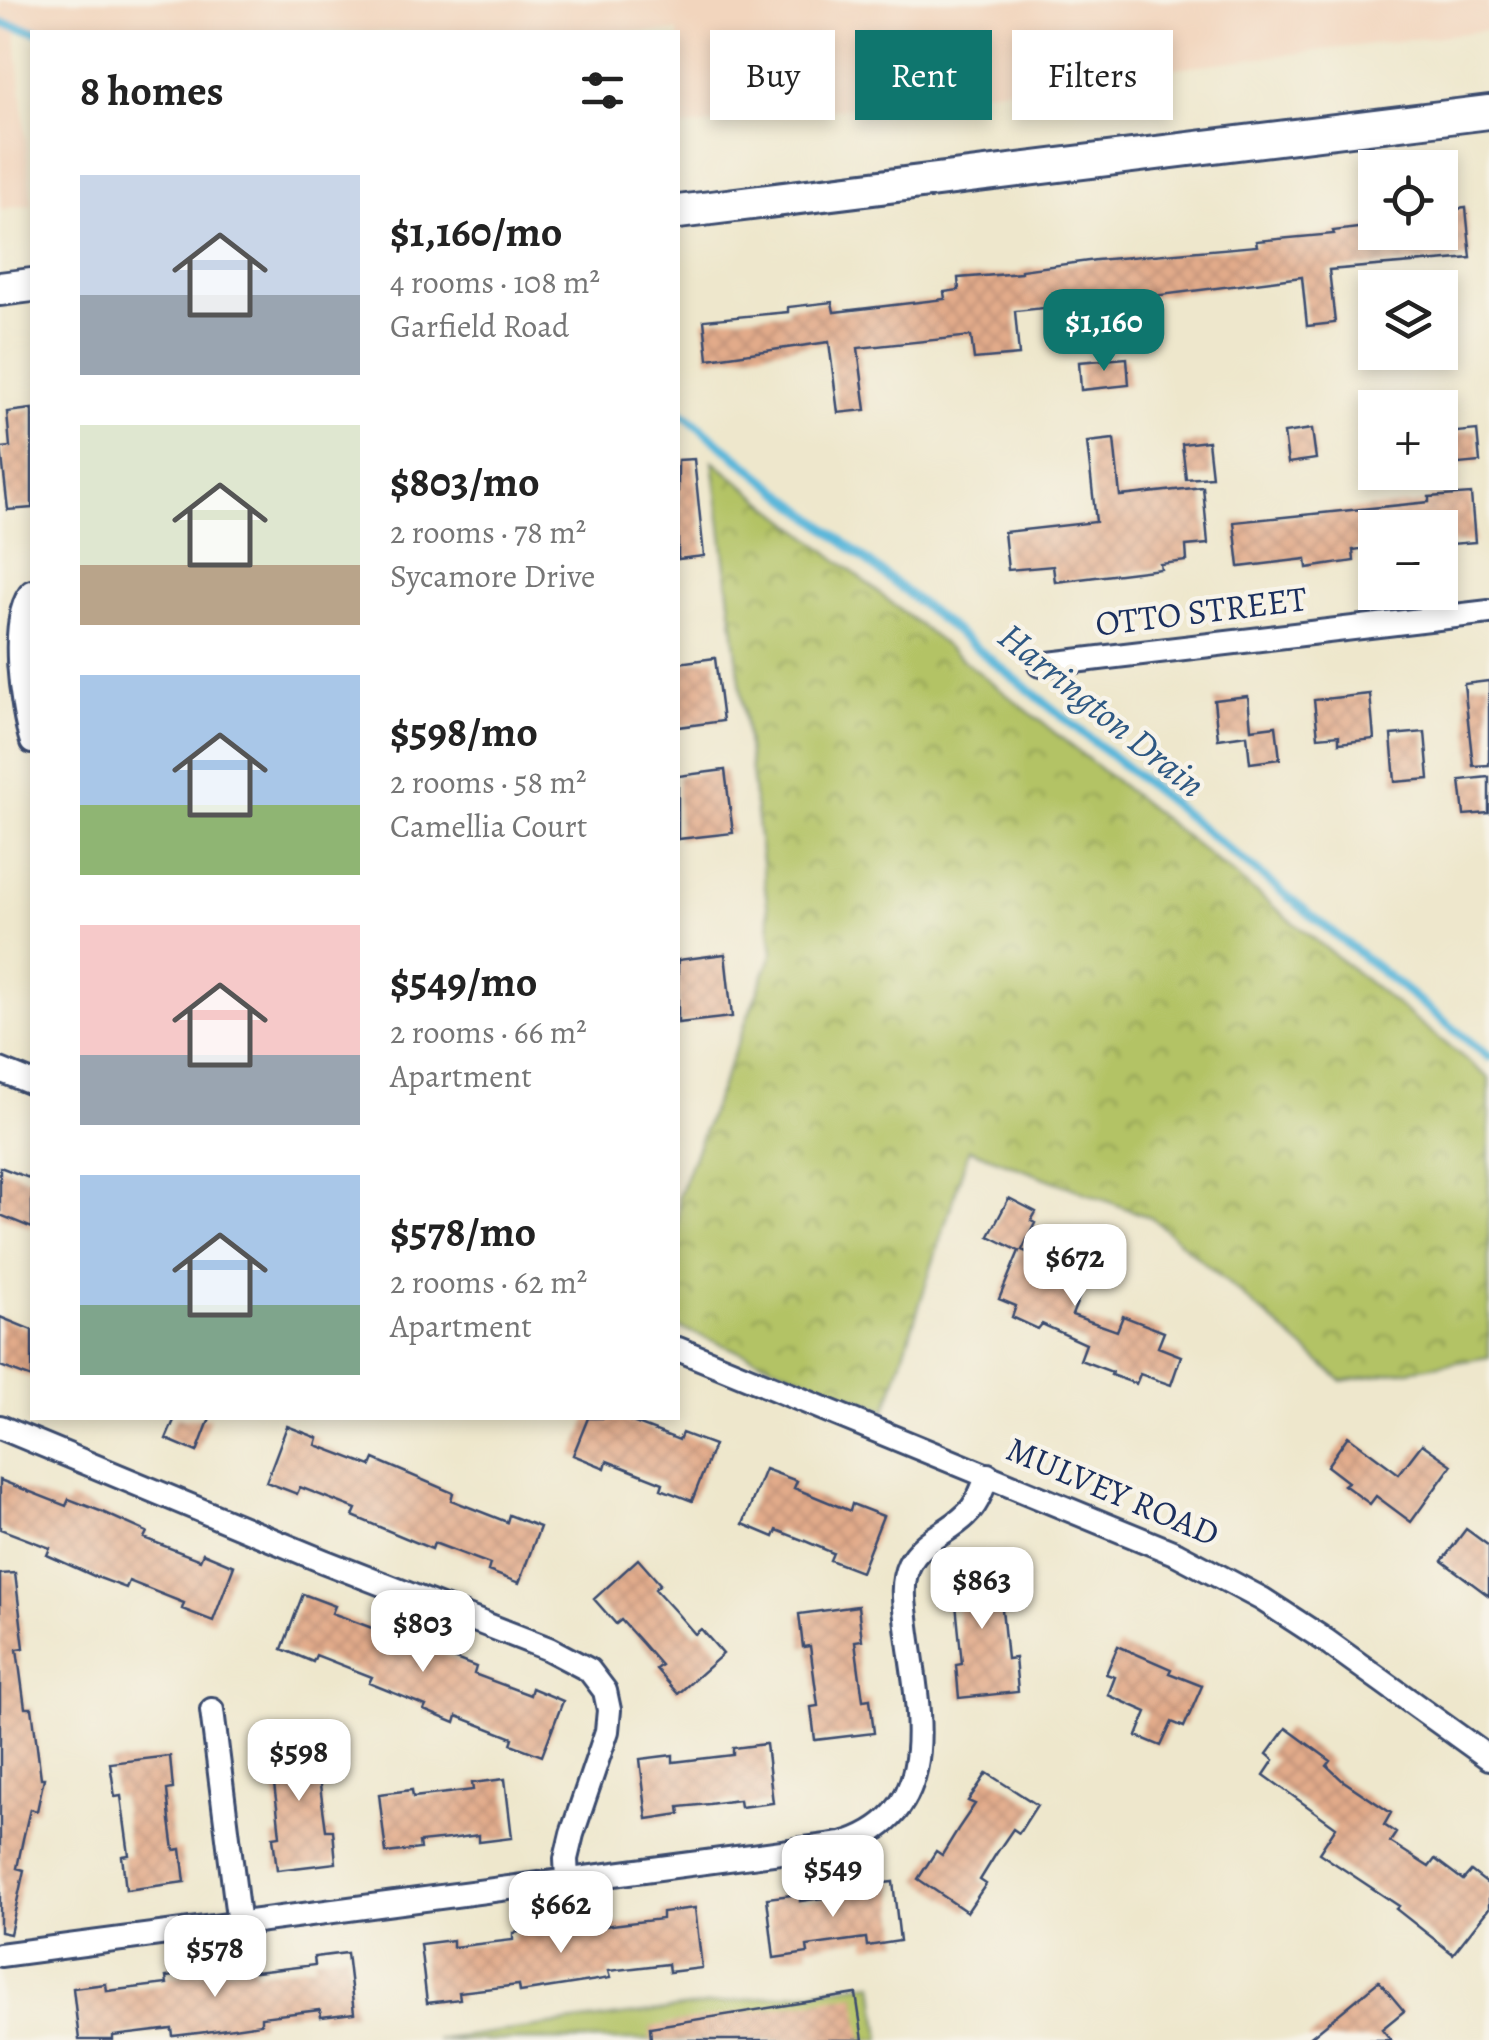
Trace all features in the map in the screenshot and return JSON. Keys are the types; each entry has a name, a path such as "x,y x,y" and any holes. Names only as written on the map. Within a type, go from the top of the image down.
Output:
{"main road":[{"path":"680,212 1489,112"},
{"path":"0,289 30,285"}],"street":[{"path":"30,594 20,617 19,640 30,736"},
{"name":"OTTO STREET","path":"1040,665 1489,612"},
{"path":"0,1070 30,1082"},
{"name":"MULVEY ROAD","path":"680,1350 1178,1554 1238,1585 1326,1640 1489,1758"},
{"path":"0,1427 549,1648 589,1670 605,1690 609,1710 607,1731 572,1834 566,1860 568,1880"},
{"path":"0,1955 842,1844 862,1838 892,1815 906,1798 921,1744 905,1604 908,1566 919,1551 968,1513 988,1475"},
{"path":"212,1710 239,1924"}],"shaded area":[{"path":"0,0 1489,0 1489,30 1173,68 1173,30 1012,30 1012,88 992,90 992,30 855,30 855,107 835,109 835,30 710,30 710,120 744,120 680,128 680,30 45,30 15,23 30,205 0,209"}],"green space":[{"path":"713,461 1489,1078 1489,1357 1342,1381 1152,1218 969,1149 886,1410 680,1328 680,1192 773,952"},
{"path":"874,1983 881,2040 436,2040"}],"building":[{"path":"1466,208 1471,258 1329,270 1335,323 1307,326 1302,277 1137,298 1140,326 1103,330 1100,302 1015,311 1019,355 974,359 971,336 858,348 866,410 838,413 829,342 708,359 704,320 788,312 788,307 832,302 834,312 945,299 944,292 959,290 958,278 1021,273 1096,260 1257,246 1256,241 1358,228 1358,250 1458,250 1458,209"},
{"path":"1127,358 1129,385 1081,390 1079,362"},
{"path":"30,409 30,508 8,510 1,448 10,447 7,412"},
{"path":"1312,429 1316,459 1288,463 1284,433"},
{"path":"1477,430 1480,462 1458,464 1458,432"},
{"path":"1114,439 1120,496 1203,487 1208,544 1186,546 1187,561 1160,564 1161,569 1055,582 1053,566 1008,570 1004,532 1096,522 1087,442"},
{"path":"1208,441 1212,477 1186,479 1182,444"},
{"path":"694,459 704,556 680,559 680,460"},
{"path":"1471,494 1475,542 1458,543 1458,510 1358,510 1358,549 1353,550 1354,561 1307,568 1306,559 1239,567 1234,522 1429,502 1429,497"},
{"path":"715,658 723,721 680,727 680,663"},
{"path":"1489,681 1489,765 1473,766 1464,684"},
{"path":"1370,694 1374,739 1339,743 1339,735 1318,737 1314,700"},
{"path":"1248,696 1251,729 1276,726 1280,759 1250,763 1247,735 1218,739 1214,700"},
{"path":"1425,732 1429,779 1395,782 1391,735"},
{"path":"725,770 733,833 680,839 680,776"},
{"path":"1489,777 1489,813 1464,815 1460,780"},
{"path":"725,954 732,1017 680,1023 680,960"},
{"path":"0,1167 30,1178 30,1227 0,1215"},
{"path":"1009,1198 1036,1212 1022,1250 1087,1278 1072,1315 1117,1331 1123,1316 1164,1332 1158,1347 1181,1356 1171,1385 1140,1374 1136,1384 1111,1375 1112,1372 1080,1360 1086,1344 1042,1324 1038,1329 1012,1317 1016,1306 999,1299 1019,1251 989,1236"},
{"path":"0,1317 30,1329 30,1377 0,1366"},
{"path":"174,1420 209,1420 197,1452 166,1439"},
{"path":"587,1420 627,1420 679,1440 682,1433 714,1445 692,1501 661,1489 663,1483 607,1461 605,1468 573,1455"},
{"path":"287,1426 318,1438 316,1445 371,1466 374,1459 453,1493 451,1500 507,1522 509,1515 540,1527 519,1583 488,1571 490,1564 434,1543 432,1549 353,1516 356,1509 300,1487 297,1494 266,1482"},
{"path":"1348,1436 1399,1474 1422,1444 1452,1465 1411,1522 1376,1496 1370,1504 1327,1466"},
{"path":"765,1469 797,1481 794,1488 850,1511 852,1504 883,1516 861,1572 830,1560 833,1553 805,1541 777,1530 774,1537 743,1524"},
{"path":"0,1480 66,1506 69,1499 100,1511 147,1532 144,1538 200,1560 203,1553 234,1566 213,1621 182,1609 184,1603 129,1581 126,1588 94,1576 47,1555 50,1548 0,1529"},
{"path":"1466,1529 1489,1546 1489,1596 1442,1561"},
{"path":"638,1559 660,1584 655,1589 695,1634 701,1629 723,1654 678,1694 656,1669 661,1665 641,1642 621,1620 616,1624 594,1599"},
{"path":"1005,1565 1008,1598 1001,1599 1007,1659 1015,1658 1018,1692 959,1698 956,1665 962,1664 956,1604 949,1605 946,1571"},
{"path":"15,1573 24,1648 17,1649 25,1708 32,1708 44,1778 37,1811 30,1809 23,1839 17,1868 24,1870 10,1934 0,1932 0,1574"},
{"path":"303,1594 335,1606 332,1613 388,1634 390,1627 422,1640 420,1645 476,1667 474,1674 530,1695 532,1688 563,1701 542,1756 511,1744 513,1738 457,1716 455,1723 424,1710 426,1706 369,1683 372,1677 316,1655 313,1662 282,1649"},
{"path":"858,1606 862,1640 855,1641 863,1700 870,1699 874,1733 815,1740 811,1707 818,1706 810,1646 803,1647 799,1614"},
{"path":"1118,1646 1202,1686 1184,1727 1172,1722 1161,1746 1137,1736 1147,1712 1108,1695 1115,1677 1106,1674"},
{"path":"1286,1728 1331,1761 1327,1766 1342,1780 1391,1813 1384,1825 1396,1833 1390,1842 1429,1867 1435,1859 1463,1880 1471,1871 1489,1885 1489,1908 1453,1954 1396,1909 1399,1906 1319,1853 1336,1827 1264,1775 1274,1760 1267,1754"},
{"path":"320,1737 325,1770 318,1770 326,1830 333,1830 336,1863 277,1870 273,1837 280,1836 277,1807 273,1777 266,1778 262,1744"},
{"path":"766,1744 773,1803 740,1807 739,1800 679,1807 680,1814 647,1819 640,1759 673,1755 673,1762 733,1755 733,1748"},
{"path":"170,1756 170,1820 174,1850 181,1849 185,1882 126,1890 122,1856 129,1855 121,1796 115,1797 110,1763"},
{"path":"987,1773 1037,1805 1019,1833 1013,1829 996,1854 980,1880 986,1884 967,1912 918,1879 936,1851 942,1855 975,1804 968,1801"},
{"path":"505,1779 512,1838 479,1842 479,1835 419,1842 420,1849 386,1853 379,1794 412,1790 413,1797 473,1790 472,1783"},
{"path":"893,1882 900,1941 867,1946 866,1938 836,1942 807,1946 808,1953 774,1958 767,1898 800,1894 800,1901 860,1893 859,1886"},
{"path":"695,1908 702,1968 669,1972 668,1964 608,1971 610,1978 520,1992 519,1985 459,1992 460,1999 427,2003 420,1944 453,1940 453,1947 513,1940 513,1933 602,1919 603,1926 662,1919 662,1912"},
{"path":"347,1953 354,2013 321,2017 320,2010 261,2017 261,2024 206,2032 173,2036 172,2029 113,2036 113,2040 79,2040 73,1988 106,1984 107,1991 167,1984 166,1977 254,1965 255,1972 315,1965 314,1957"},
{"path":"1379,1981 1404,2011 1382,2029 1391,2040 1307,2040"},
{"path":"856,1994 863,2040 651,2040 650,2027"}],"waterway":[{"name":"Harrington Drain","path":"0,23 30,30"},
{"name":"Harrington Drain","path":"680,412 1489,1057"}]}
